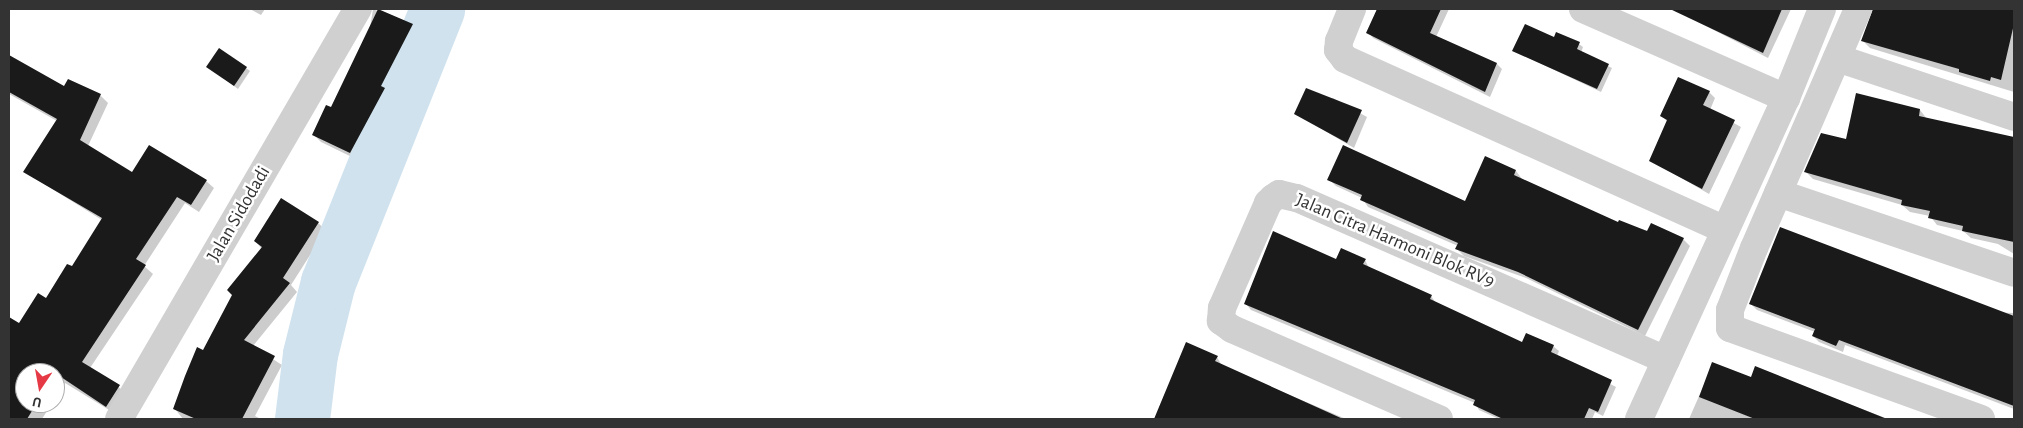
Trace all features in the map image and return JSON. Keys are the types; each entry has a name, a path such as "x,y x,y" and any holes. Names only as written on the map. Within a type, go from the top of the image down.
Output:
{"street":[{"name":"Jalan Sidodadi","path":"119,419 358,9"},
{"path":"1352,9 1339,41 1338,50 1345,60 1725,230"},
{"path":"1582,9 1786,98"},
{"path":"1639,419 1786,98 1822,9"},
{"path":"1858,9 1778,193 1730,310 1730,328 1981,419"},
{"path":"1837,58 2014,117"},
{"path":"1778,193 2014,273"},
{"name":"Jalan Citra Harmoni Blok RV9","path":"1439,419 1232,329 1221,321 1222,308 1268,203 1279,194 1297,198 1666,360"}],"building":[{"path":"378,9 413,24 381,86 385,88 350,153 312,135 326,105 331,107"},
{"path":"1377,9 1441,9 1430,33 1497,63 1485,92 1366,33"},
{"path":"1670,9 1782,9 1763,53"},
{"path":"1873,9 2014,9 2014,24 2001,80 1991,77 1990,81 1959,72 1959,69 1861,41"},
{"path":"1525,24 1554,37 1556,32 1580,42 1577,49 1609,64 1597,89 1512,51"},
{"path":"219,48 247,67 234,86 206,67"},
{"path":"9,55 64,86 68,79 101,94 80,140 132,172 149,145 207,180 191,205 177,197 136,259 146,265 82,362 120,385 106,407 65,380 65,363 15,363 15,413 31,413 27,419 9,419 9,317 19,323 38,293 46,298 67,264 72,266 102,218 23,172 57,119 9,92"},
{"path":"1678,77 1710,91 1703,105 1735,120 1702,189 1649,161 1667,120 1660,116"},
{"path":"1306,88 1362,110 1347,143 1294,114"},
{"path":"1856,93 1920,109 1919,116 2014,137 2014,242 1962,231 1963,226 1928,218 1930,211 1901,205 1902,200 1804,172 1821,133 1846,139"},
{"path":"1343,145 1465,201 1485,156 1516,170 1514,175 1618,222 1619,220 1647,231 1651,223 1684,238 1638,330 1518,272 1455,249 1458,243 1360,200 1362,195 1327,180"},
{"path":"281,198 319,222 283,278 290,283 244,340 275,356 242,419 196,419 173,409 197,347 203,350 232,295 227,290 262,247 254,241"},
{"path":"1780,227 2014,316 2014,406 1839,340 1836,346 1812,336 1815,329 1749,304"},
{"path":"1273,231 1336,259 1341,248 1366,259 1363,264 1432,295 1430,299 1522,342 1526,333 1554,345 1551,352 1612,380 1598,412 1589,408 1584,419 1503,419 1473,405 1475,400 1244,304"},
{"path":"1186,342 1218,356 1215,361 1343,419 1154,419"},
{"path":"1712,362 1751,377 1755,366 1887,419 1755,419 1699,397"}],"waterway":[{"path":"302,419 310,354 328,282 437,9"}]}
